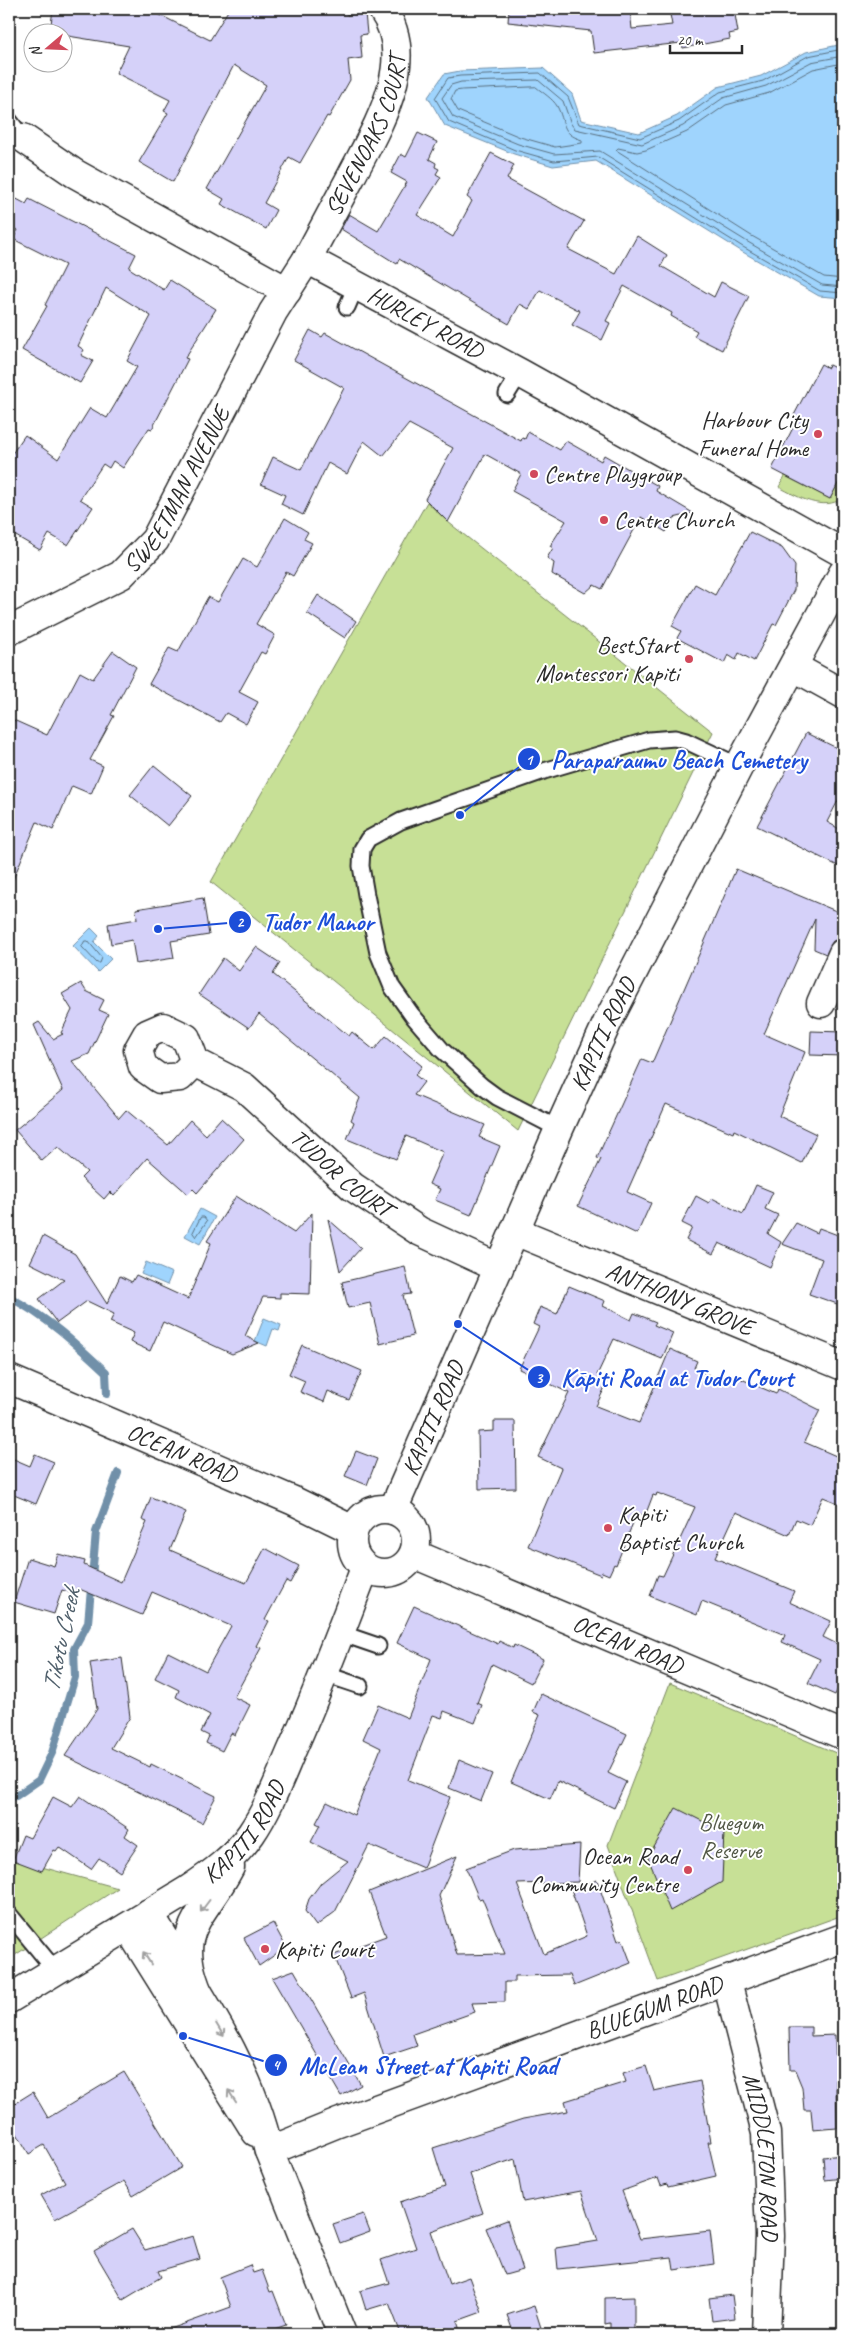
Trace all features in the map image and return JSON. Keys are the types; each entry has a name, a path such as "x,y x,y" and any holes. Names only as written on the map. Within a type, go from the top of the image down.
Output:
{"street":[{"name":"SEVENOAKS COURT","path":"307,259 384,114 394,82 396,39 387,16 382,9"},
{"path":"16,129 74,173 287,291 307,259"},
{"name":"HURLEY ROAD","path":"307,259 351,296 514,383 843,553"},
{"name":"SWEETMAN AVENUE","path":"9,631 121,575 155,540 273,312 287,291"},
{"name":"KAPITI ROAD","path":"393,1510 559,1129 608,1022 740,766 843,573"},
{"path":"794,667 843,694"},
{"path":"821,1003 843,953"},
{"name":"TUDOR COURT","path":"195,1062 244,1086 353,1187 419,1231 499,1268"},
{"name":"ANTHONY GROVE","path":"515,1231 843,1366"},
{"name":"OCEAN ROAD","path":"9,1379 294,1501 353,1530"},
{"path":"383,1508 393,1510 405,1516 413,1527 417,1540 414,1554 408,1563 399,1570 388,1574 376,1573 366,1568 354,1555 351,1539 353,1530 364,1514 383,1508"},
{"name":"OCEAN ROAD","path":"414,1554 843,1735"},
{"name":"KAPITI ROAD","path":"9,1999 212,1874 250,1835 266,1808 308,1714 366,1568"},
{"path":"199,1995 188,1963 188,1937 196,1919 222,1882 238,1849"},
{"path":"139,1920 199,1995 239,2064 261,2119 269,2151 342,2334"},
{"path":"139,1920 230,2094 269,2151"},
{"name":"BLUEGUM ROAD","path":"269,2151 338,2123 843,1938"},
{"name":"MIDDLETON ROAD","path":"727,1982 766,2133 770,2236 766,2334"}],"lane":[{"path":"559,1129 497,1097 482,1086 442,1050 412,1015 392,987 378,953 361,866 362,849 368,839 401,821 544,771 649,740 675,738 686,741 740,766"},
{"path":"340,1633 378,1646"},
{"path":"324,1674 360,1686"},
{"path":"9,1914 55,1970"}],"green space":[{"path":"843,474 843,498 827,504 811,502 779,487 785,476 830,499"},
{"path":"427,502 448,522 713,732 518,1131 211,882"},
{"name":"Bluegum Reserve","path":"670,1683 843,1756 843,1915 658,1981 608,1845"},
{"path":"9,1858 118,1888 9,1959"}],"water":[{"path":"843,44 843,298 819,296 741,251 596,161 553,166 514,154 445,126 428,97 444,74 460,71 543,68 572,94 581,120 639,133 677,116 718,87 761,76 806,52"},
{"path":"91,928 99,936 94,942 111,959 98,972 73,946"},
{"path":"200,1209 215,1217 200,1244 185,1236"},
{"path":"146,1262 172,1273 167,1285 141,1274"},
{"path":"264,1318 281,1325 279,1331 273,1329 267,1346 255,1341"}],"building":[{"path":"53,9 148,9 210,40 229,9 347,9 347,15 365,13 367,34 360,35 362,58 348,60 350,80 329,117 327,116 300,163 289,157 264,203 276,210 266,229 221,204 224,199 207,189 266,85 234,65 173,182 139,162 168,113 164,111 170,100 116,73 129,46 72,37 72,22 51,22"},
{"path":"509,9 630,9 632,29 672,25 669,9 734,9 738,32 729,34 730,39 683,48 681,43 594,53 591,31 508,22"},
{"path":"418,133 437,142 429,159 436,163 435,167 439,169 436,174 441,177 417,215 453,237 472,201 467,197 491,153 514,165 507,179 584,221 568,249 616,274 637,236 667,255 661,266 714,297 721,282 749,296 722,350 694,336 697,331 671,316 672,313 624,286 606,321 610,323 602,340 572,325 580,311 540,290 529,309 520,304 509,324 399,259 397,264 341,229 349,214 378,231 407,182 391,173 401,154 406,157"},
{"path":"9,195 26,204 29,199 136,254 129,268 164,290 170,280 216,309 185,358 188,359 152,429 149,428 123,468 113,461 109,468 103,464 80,499 93,507 68,545 49,534 40,550 9,532 9,458 25,435 58,459 90,408 107,418 137,367 127,361 151,316 106,288 78,346 84,350 81,355 93,361 80,383 22,350 47,306 45,305 65,265 13,239 18,230 9,226"},
{"path":"310,330 322,337 325,333 521,441 522,438 525,439 528,432 560,450 566,441 601,461 604,455 658,486 656,491 693,513 674,518 666,532 641,517 602,589 594,585 585,593 552,574 554,563 547,558 553,548 550,546 566,521 512,491 521,474 485,454 448,522 425,499 453,448 409,424 383,456 364,441 347,474 328,463 303,515 281,504 285,495 261,484 273,457 301,470 344,388 294,360"},
{"name":"Harbour City Funeral Home","path":"821,364 828,368 829,365 843,372 843,474 830,499 772,469 797,420 793,417"},
{"path":"285,518 308,532 304,539 312,543 293,576 286,572 256,624 275,635 265,654 261,652 239,692 258,702 246,724 226,713 220,722 149,684 169,648 178,652 208,597 218,602 243,559 257,567"},
{"path":"750,532 782,548 795,566 794,590 776,625 773,624 754,661 739,653 736,660 728,655 724,663 677,638 681,631 672,626 695,584 715,595"},
{"path":"318,595 356,621 345,638 307,613"},
{"path":"113,651 136,667 111,715 114,716 90,760 103,766 91,794 72,786 53,830 37,822 9,889 9,718 47,735 80,672 93,679"},
{"path":"806,733 843,751 843,791 827,822 843,831 843,855 838,866 757,826"},
{"path":"154,765 192,796 168,826 130,795"},
{"path":"736,869 843,914 843,938 833,941 826,954 814,949 815,919 764,1034 805,1052 779,1116 816,1134 802,1163 734,1130 733,1133 666,1104 627,1192 651,1203 637,1234 578,1206 601,1159 597,1158 642,1059 652,1063"},
{"path":"203,898 209,935 171,941 174,958 136,964 132,940 111,944 108,924 137,919 136,909"},
{"path":"256,947 280,963 273,974 349,1036 352,1032 374,1050 386,1036 422,1066 415,1075 424,1082 414,1095 485,1125 479,1137 500,1146 471,1215 435,1200 440,1189 429,1184 443,1152 406,1136 396,1159 347,1139 354,1122 351,1120 360,1098 259,1014 249,1028 199,994 223,958 239,971"},
{"path":"81,983 86,991 104,1000 99,1010 108,1014 89,1054 72,1061 119,1118 126,1110 168,1145 190,1120 206,1135 221,1118 244,1139 197,1193 193,1189 188,1194 147,1158 114,1196 110,1192 104,1199 81,1178 87,1172 58,1147 42,1161 15,1130 63,1090 34,1025 39,1022 53,1039 63,1034 61,1033 72,1010 62,994"},
{"path":"811,1031 843,1032 843,1056 810,1055"},
{"path":"756,1185 773,1192 765,1209 778,1215 768,1234 781,1242 770,1267 719,1243 713,1254 686,1240 692,1228 682,1223 696,1196 709,1203 712,1198 743,1214"},
{"path":"236,1196 294,1233 312,1213 310,1294 280,1293 280,1298 263,1297 245,1336 259,1343 232,1354 163,1322 150,1351 130,1342 134,1333 110,1322 114,1314 87,1301 57,1323 39,1299 64,1280 30,1263 43,1236 75,1254 107,1304 120,1276 132,1282 136,1275 188,1299 211,1243 207,1241"},
{"path":"328,1219 361,1248 340,1271"},
{"path":"796,1223 817,1233 819,1228 843,1237 843,1306 809,1294 822,1259 782,1244"},
{"path":"405,1267 411,1294 403,1295 413,1336 380,1344 370,1303 348,1308 342,1282"},
{"path":"569,1286 605,1301 603,1306 631,1320 634,1313 656,1322 654,1325 673,1333 662,1359 614,1339 597,1375 608,1381 596,1406 639,1423 670,1349 697,1361 694,1368 728,1384 732,1375 776,1394 778,1389 820,1410 804,1442 843,1459 843,1505 823,1497 810,1525 796,1519 789,1535 736,1512 715,1558 794,1591 789,1602 831,1621 823,1637 843,1647 843,1677 835,1695 808,1683 820,1659 782,1642 785,1635 702,1601 697,1615 650,1596 658,1575 663,1576 695,1507 657,1493 656,1496 653,1495 645,1516 637,1513 616,1565 614,1564 609,1575 602,1572 601,1575 528,1546 561,1468 538,1457 569,1393 519,1369 539,1327 533,1324 540,1307 557,1314"},
{"path":"302,1345 362,1371 349,1400 328,1391 324,1402 300,1392 305,1381 289,1374"},
{"path":"494,1421 515,1421 516,1488 479,1489 478,1432 494,1431"},
{"path":"356,1451 377,1459 367,1485 345,1476"},
{"path":"35,1454 54,1462 36,1504 9,1493 9,1457 30,1466"},
{"path":"151,1497 186,1512 170,1550 246,1583 265,1548 299,1566 290,1583 286,1581 265,1620 269,1621 256,1646 261,1648 234,1697 250,1705 235,1735 231,1733 222,1751 206,1743 209,1736 201,1732 210,1715 176,1697 179,1690 155,1678 168,1652 206,1671 231,1626 152,1592 142,1615 77,1588 75,1594 62,1590 54,1614 14,1602 28,1558 54,1566 58,1554 85,1561 84,1565 121,1582 147,1522 142,1520"},
{"path":"414,1606 498,1644 499,1641 513,1648 514,1645 543,1659 531,1683 492,1664 477,1703 482,1705 475,1723 444,1711 442,1718 433,1715 408,1780 450,1797 423,1868 369,1845 335,1912 316,1926 305,1911 309,1899 321,1883 348,1861 311,1842 320,1825 316,1823 327,1802 354,1815 381,1748 363,1739 378,1705 408,1718 431,1659 397,1643"},
{"path":"122,1658 130,1717 111,1748 150,1767 151,1764 216,1796 202,1823 65,1756 97,1709 90,1663"},
{"path":"541,1694 627,1734 608,1773 626,1782 614,1808 558,1781 550,1799 511,1782 540,1715 533,1712"},
{"path":"459,1760 492,1774 481,1801 449,1788"},
{"path":"80,1796 129,1829 125,1836 138,1845 120,1872 99,1858 91,1869 59,1847 56,1851 54,1850 42,1871 13,1860 23,1835 30,1838 53,1797 72,1807"},
{"name":"Ocean Road Community Centre","path":"676,1808 724,1832 722,1882 670,1911 648,1858"},
{"path":"580,1845 578,1882 517,1884 544,1954 587,1936 571,1889 597,1880 618,1941 622,1939 631,1963 574,1986 570,1975 515,1976 515,1982 505,1982 505,2002 472,2003 475,2012 413,2034 417,2046 384,2057 364,1993 351,1998 334,1955 386,1936 369,1892 457,1856 439,1896 457,1955 505,1954 482,1898 479,1899 466,1868 514,1850"},
{"path":"273,1923 286,1947 259,1966 244,1938"},
{"path":"294,1970 361,2085 341,2096 272,1978"},
{"path":"789,2027 811,2027 811,2036 835,2035 837,2128 813,2130 811,2110 804,2110 802,2087 795,2070 790,2070"},
{"path":"646,2066 654,2091 700,2081 711,2142 708,2142 716,2176 668,2187 667,2184 661,2186 658,2178 622,2191 640,2239 710,2231 714,2264 674,2270 672,2257 558,2269 556,2248 598,2241 581,2191 523,2202 515,2159 470,2174 483,2213 431,2231 449,2284 469,2277 482,2312 457,2321 461,2334 401,2334 389,2303 366,2310 360,2291 389,2283 381,2260 416,2248 400,2202 445,2187 433,2148 523,2119 568,2111 565,2101 626,2082 623,2073"},
{"path":"124,2072 182,2167 133,2196 124,2181 55,2219 41,2195 65,2182 44,2145 29,2154 9,2120 9,2107 33,2092 48,2118"},
{"path":"843,2155 843,2178 825,2180 823,2157"},
{"path":"363,2214 370,2232 340,2243 333,2224"},
{"path":"507,2220 523,2270 505,2275 486,2228"},
{"path":"132,2229 145,2250 193,2236 200,2259 158,2271 161,2277 123,2300 94,2251"},
{"path":"250,2265 253,2273 262,2270 270,2292 273,2291 286,2325 260,2334 162,2334 162,2332 231,2307 220,2277"},
{"path":"732,2295 735,2318 712,2321 709,2298"},
{"path":"634,2297 634,2334 610,2334 610,2323 605,2324 605,2298"},
{"path":"534,2306 543,2334 514,2334 507,2315"}],"waterway":[{"name":"Tikotu Creek","path":"9,1297 48,1322 106,1372 107,1394"},
{"name":"Tikotu Creek","path":"9,1798 16,1796 39,1780 52,1753 75,1677 74,1649 88,1623 96,1532 118,1473"}],"place":[{"name":"Harbour City Funeral Home","path":"818,434"},
{"name":"Centre Playgroup","path":"534,474"},
{"name":"Centre Church","path":"604,520"},
{"name":"BestStart Montessori Kapiti","path":"689,659"},
{"name":"Paraparaumu Beach Cemetery","path":"460,815"},
{"name":"Tudor Manor","path":"158,929"},
{"name":"Kāpiti Road at Tudor Court","path":"458,1324"},
{"name":"Kapiti Baptist Church","path":"608,1528"},
{"name":"Ocean Road Community Centre","path":"688,1870"},
{"name":"Kapiti Court","path":"265,1949"},
{"name":"McLean Street at Kapiti Road","path":"183,2036"}]}
